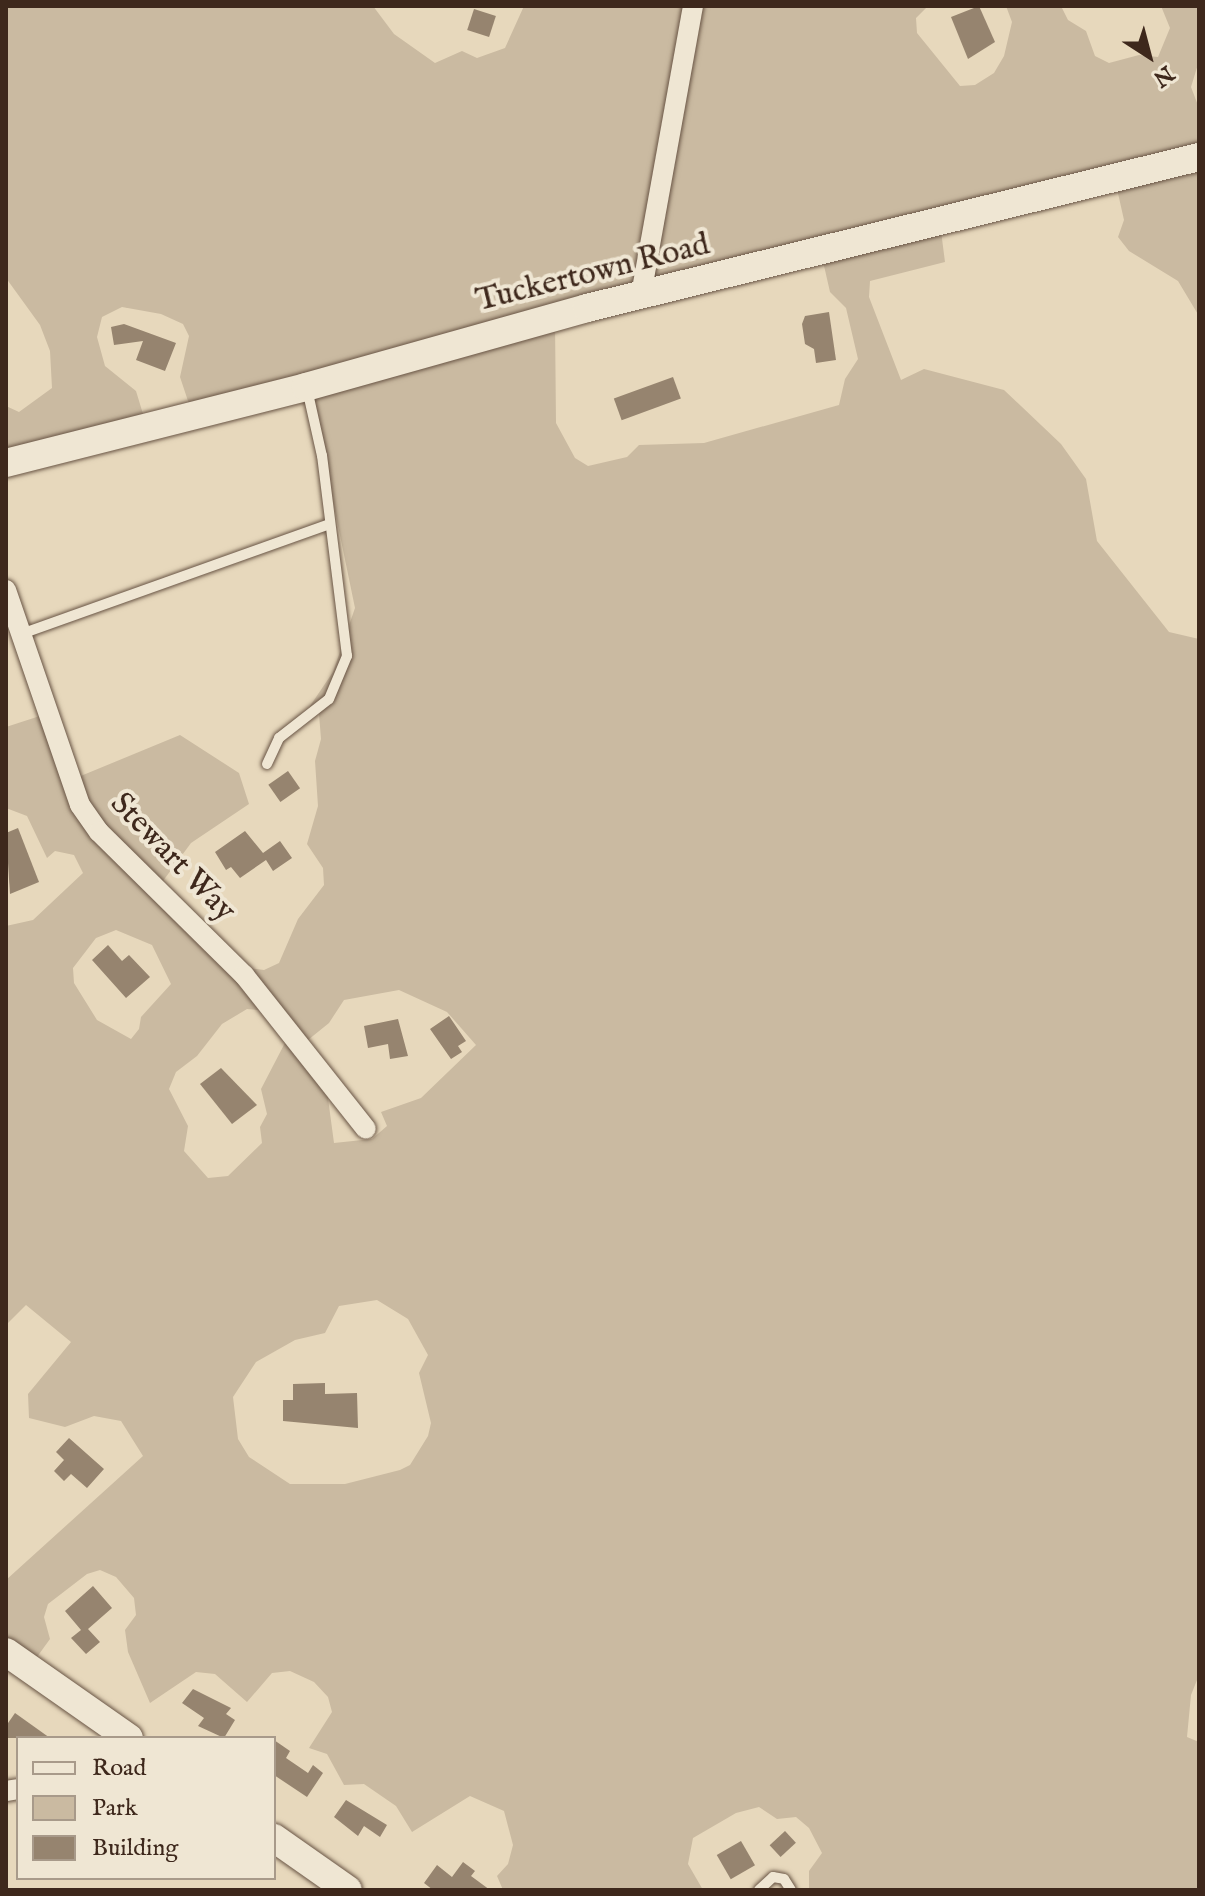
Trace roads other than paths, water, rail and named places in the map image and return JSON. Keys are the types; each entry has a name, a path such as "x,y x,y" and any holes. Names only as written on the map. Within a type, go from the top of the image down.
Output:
{"street":[{"path":"641,295 693,6"},
{"name":"Tuckertown Road","path":"6,463 306,387 641,295 1199,157"},
{"name":"Stewart Way","path":"6,590 14,624 80,805 99,832 244,975 366,1129"},
{"path":"6,1652 126,1736"},
{"path":"276,1839 348,1890"}],"lane":[{"path":"267,764 279,738 329,699 347,656 327,525 321,446 306,387"},
{"path":"14,624 327,525"},
{"path":"759,1890 773,1877 784,1879 791,1890"}]}
